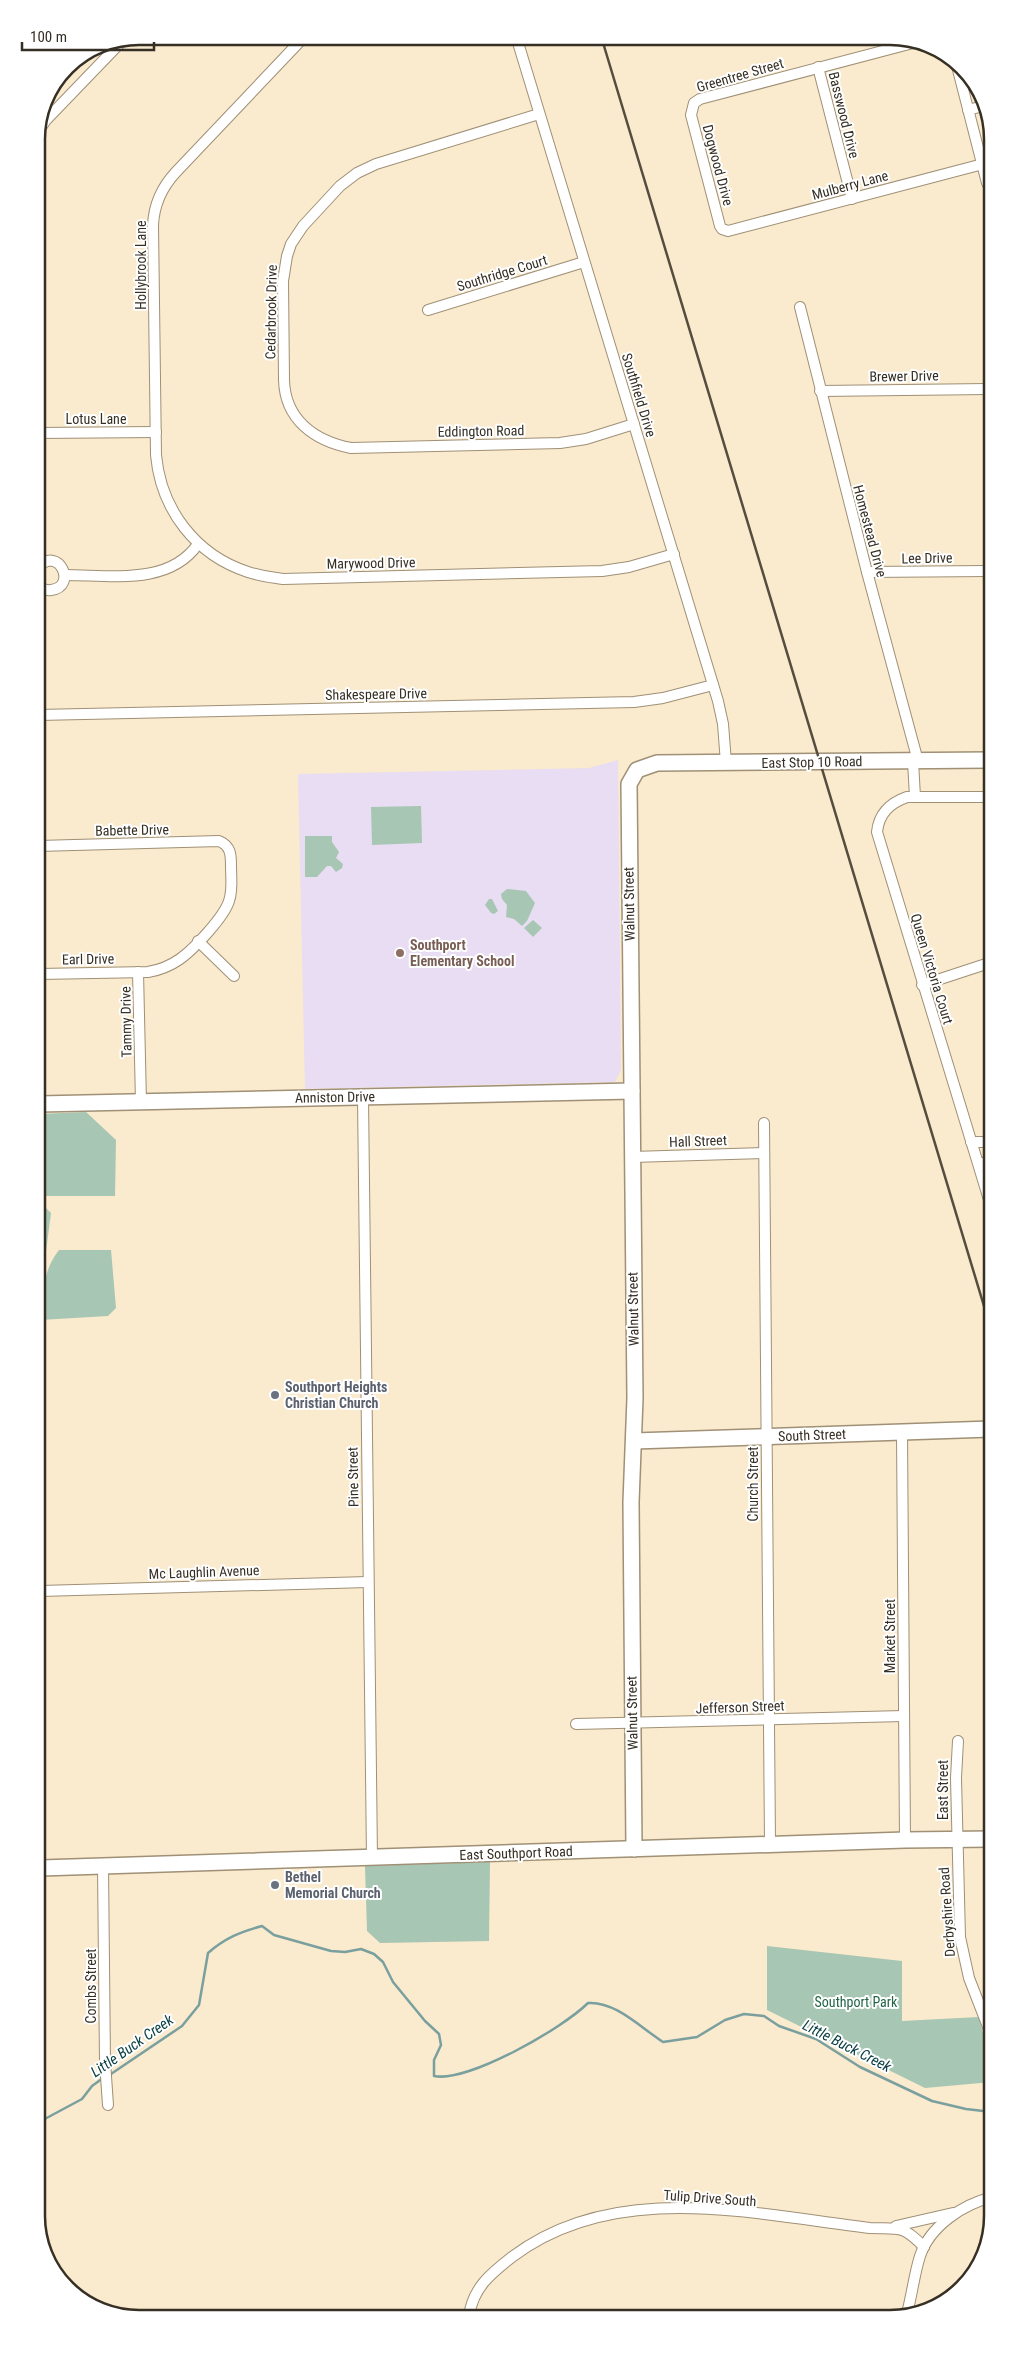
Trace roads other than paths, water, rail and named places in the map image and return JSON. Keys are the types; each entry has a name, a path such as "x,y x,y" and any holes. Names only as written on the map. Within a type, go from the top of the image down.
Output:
{"street":[{"name":"Hollybrook Lane","path":"156,432 153,225 158,200 165,185 176,172 296,45"},
{"name":"Southfield Drive","path":"519,45 713,685 724,724 726,763"},
{"name":"Greentree Street","path":"692,105 700,99 902,46"},
{"path":"47,119 115,48"},
{"name":"Basswood Drive","path":"818,68 852,199"},
{"path":"960,77 984,172"},
{"name":"Dogwood Drive","path":"692,105 691,115 720,226 724,230"},
{"path":"968,110 978,107"},
{"name":"Cedarbrook Drive","path":"328,442 310,432 296,417 289,406 284,388 283,273 288,252 298,232 347,180 376,164 539,114"},
{"name":"Mulberry Lane","path":"724,230 728,231 982,164"},
{"name":"Southridge Court","path":"428,310 584,262"},
{"name":"Homestead Drive","path":"800,307 916,761"},
{"name":"Brewer Drive","path":"820,391 984,389"},
{"name":"Eddington Road","path":"328,442 352,448 551,444 586,439 634,424"},
{"name":"Lotus Lane","path":"45,433 156,432"},
{"name":"Marywood Drive","path":"156,432 157,467 163,491 177,520 198,544 211,554 236,568 259,575 283,579 602,571 637,565 674,554"},
{"path":"65,575 152,574 178,564 198,544"},
{"path":"45,562 54,562 61,566 65,575 62,584 54,590 45,590"},
{"name":"Lee Drive","path":"867,572 984,571"},
{"name":"Shakespeare Drive","path":"45,715 634,702 663,698 713,685"},
{"name":"East Stop 10 Road","path":"637,770 656,763 984,760"},
{"path":"915,797 916,761"},
{"name":"Walnut Street","path":"634,1849 631,1502 634,1441 628,790 631,779 637,770"},
{"name":"Queen Victoria Court","path":"984,797 905,798 891,804 882,816 877,832 984,1182"},
{"name":"Babette Drive","path":"45,846 219,841 226,845"},
{"name":"Tammy Drive","path":"141,1102 138,972 161,969 173,964 221,917 230,898 231,853 226,845"},
{"path":"198,941 234,976"},
{"path":"922,984 984,965"},
{"name":"Earl Drive","path":"45,974 138,972"},
{"name":"Anniston Drive","path":"45,1104 632,1091"},
{"name":"Pine Street","path":"363,1097 372,1858"},
{"name":"Church Street","path":"764,1122 770,1844"},
{"path":"971,1142 984,1142"},
{"name":"Hall Street","path":"632,1157 764,1153"},
{"path":"979,1164 984,1164"},
{"name":"South Street","path":"634,1441 984,1429"},
{"name":"Market Street","path":"902,1432 905,1840"},
{"name":"Mc Laughlin Avenue","path":"45,1591 368,1582"},
{"name":"Jefferson Street","path":"576,1724 904,1716"},
{"name":"East Street","path":"957,1840 958,1741"},
{"name":"East Southport Road","path":"45,1868 770,1844 984,1839"},
{"name":"Derbyshire Road","path":"957,1840 959,1924 963,1953 970,1982 984,2017"},
{"name":"Combs Street","path":"103,1866 105,2062 108,2106"},
{"path":"908,2308 922,2251 943,2223 962,2210 984,2201"},
{"name":"Tulip Drive South","path":"470,2310 477,2289 515,2254 544,2238 574,2225 617,2212 645,2208 694,2207 870,2228 926,2221 962,2210"},
{"path":"896,2226 912,2235 922,2251"}],"waterway":[{"name":"Little Buck Creek","path":"108,2076 182,2026 199,2005 208,1953 233,1936 262,1926 274,1935 331,1951 345,1952 361,1949 374,1954 383,1962 393,1982 425,2021 439,2034 441,2045 434,2060 434,2076 449,2076 491,2063 537,2039 576,2014 588,2003 598,2003 627,2016 663,2042 697,2037 725,2020 744,2014 764,2016 779,2026 816,2039 860,2067 932,2101 984,2111"},
{"name":"Little Buck Creek","path":"45,2119 82,2099 92,2086 103,2078"}],"railway":[{"path":"604,45 984,1306"}],"place":[{"name":"Southport Elementary School","path":"400,953"},
{"name":"Southport Heights Christian Church","path":"275,1395"},
{"name":"Bethel Memorial Church","path":"275,1885"}],"park label":[{"name":"Southport Park","path":"856,2002"}]}
